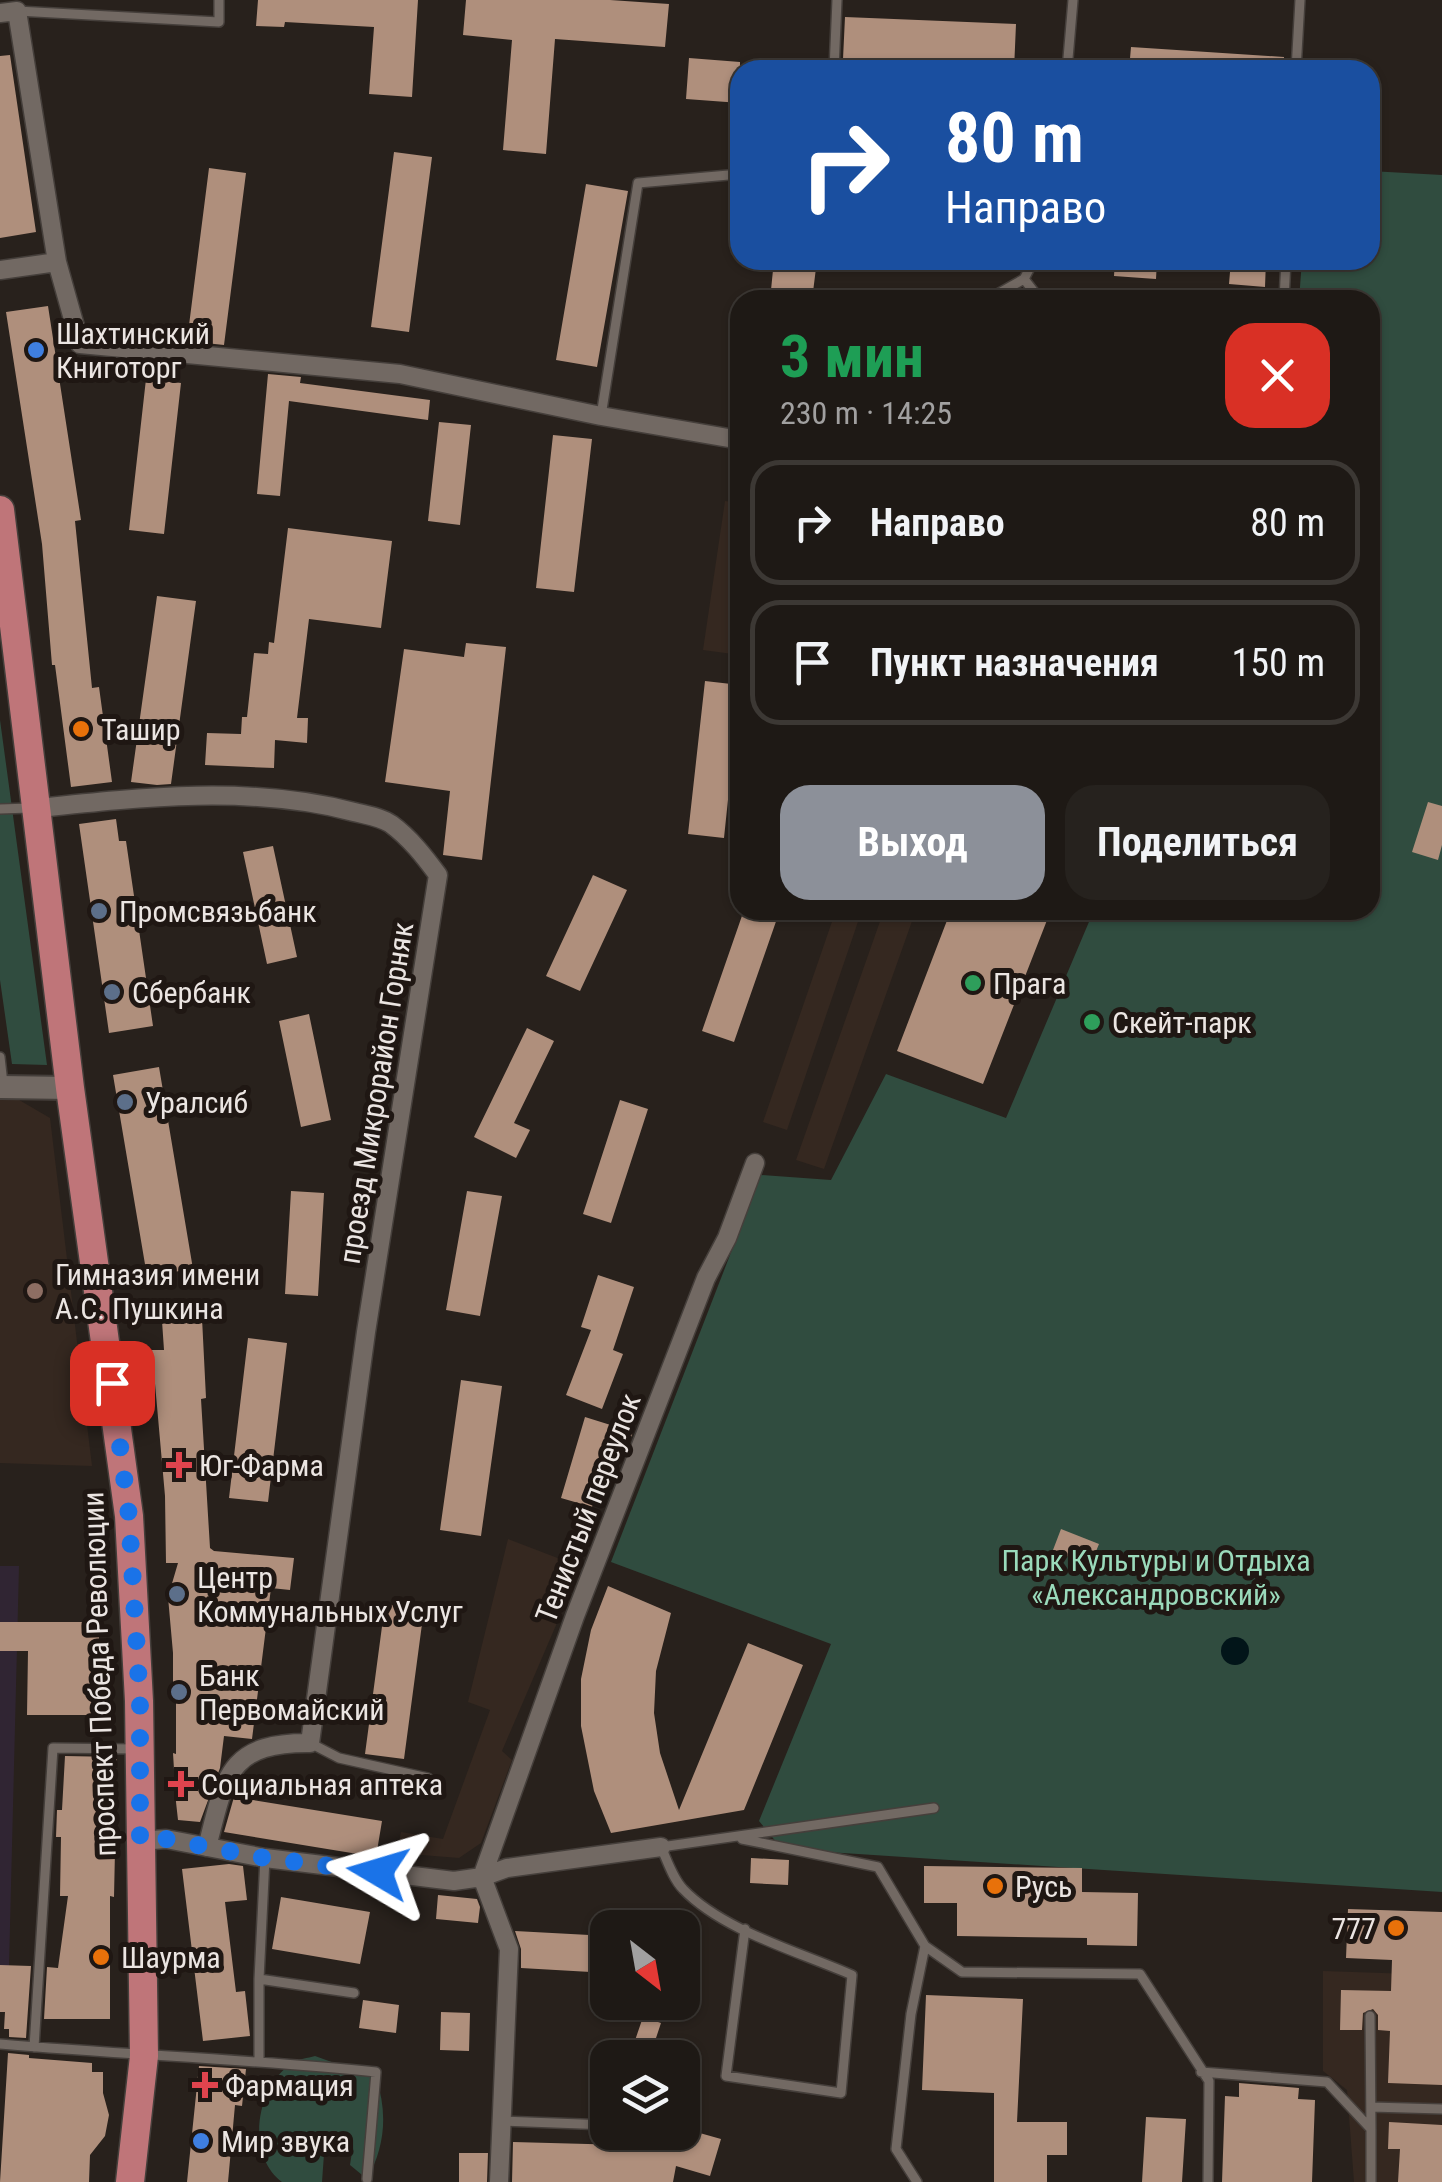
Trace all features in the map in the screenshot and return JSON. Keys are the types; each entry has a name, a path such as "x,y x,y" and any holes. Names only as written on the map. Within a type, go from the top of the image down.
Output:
{"main road":[{"name":"проспект Победа Революции","path":"0,510 70,1088 129,1516 139,1749 144,2056 130,2182"}],"street":[{"path":"8,12 57,262 80,344 400,374 730,438"},
{"path":"0,270 57,262"},
{"name":"проезд Микрорайон Горняк","path":"38,808 118,799 212,797 314,802 388,821 418,847 438,875 366,1332 310,1743"},
{"path":"2,1086 70,1088"},
{"name":"Тенистый переулок","path":"482,1877 602,1544 754,1163"},
{"path":"206,1846 232,1766 262,1748 310,1743"},
{"path":"140,1841 166,1839 265,1858 454,1881 507,1868 661,1847"},
{"path":"482,1877 509,1949 499,2182"}],"lane":[{"path":"8,12 219,22 220,0"},
{"path":"834,60 836,0"},
{"path":"1068,60 1074,0"},
{"path":"1297,60 1300,0"},
{"path":"601,416 638,183 730,175"},
{"path":"1006,290 1024,280 1029,270"},
{"path":"1024,280 1032,290"},
{"path":"0,809 38,808"},
{"path":"0,1057 2,1086"},
{"path":"310,1743 338,1758 428,1778"},
{"path":"34,2047 54,1748 139,1749"},
{"path":"746,1929 726,2076 842,2093 852,1974 746,1929 722,1919 681,1888 661,1847 934,1808"},
{"path":"739,1838 878,1868 925,1946 962,1972 1140,1974 1209,2081 1208,2182"},
{"path":"259,2060 258,1978 265,1858"},
{"path":"917,2182 896,2149 911,2014 925,1946"},
{"path":"258,1978 354,1993"},
{"path":"1370,2016 1371,2182"},
{"path":"0,2044 144,2056 259,2060 376,2072 367,2179"},
{"path":"1202,2072 1328,2082 1371,2128"},
{"path":"1371,2107 1442,2109"},
{"path":"502,2121 590,2124"}],"shaded area":[{"path":"725,501 730,502 730,654 703,650"},
{"path":"833,920 859,920 787,1130 763,1122"},
{"path":"880,920 912,920 824,1169 796,1160"},
{"name":"Гимназия имени А.С. Пушкина","path":"0,1097 14,1097 50,1118 92,1466 0,1463"},
{"path":"508,1539 581,1567 502,1751 512,1760 481,1843 459,1858 397,1853 401,1832 443,1839 490,1710 468,1702"},
{"path":"0,1566 19,1566 9,1966 0,1966"},
{"path":"1235,1637 1245,1641 1249,1651 1245,1661 1235,1665 1225,1661 1221,1651 1225,1641"},
{"path":"1323,1971 1442,1975 1442,2182 1354,2182 1347,2090 1323,2071"}],"green space":[{"name":"Парк Культуры и Отдыха «Александровский»","path":"1380,172 1442,175 1442,1892 782,1849 759,1821 831,1644 611,1562 761,1175 831,1180 886,1074 1006,1118 1090,920 1380,920 1380,290 1300,290 1301,270 1380,270"},
{"path":"0,720 47,1065 12,1064 0,980"},
{"path":"315,2056 376,2078 383,2130 378,2155 367,2179 350,2165 353,2145 335,2132 324,2154 322,2182 282,2182 263,2156 260,2122 270,2088 292,2063"}],"building":[{"path":"258,0 418,0 412,97 369,94 374,27 285,22 284,27 256,26"},
{"path":"466,0 669,4 665,47 555,39 546,154 503,150 512,40 463,35"},
{"path":"845,17 1016,24 1014,60 843,59"},
{"path":"1131,47 1284,57 1284,60 1130,60"},
{"path":"10,55 36,232 0,238 0,56"},
{"path":"689,58 730,61 730,102 686,99"},
{"path":"394,152 432,157 409,332 371,327"},
{"path":"209,168 246,173 224,345 187,341"},
{"path":"586,184 628,191 597,367 556,360"},
{"path":"773,270 816,270 813,290 771,290"},
{"path":"1114,270 1156,270 1156,279 1114,276"},
{"path":"1230,270 1266,270 1265,287 1229,284"},
{"path":"48,306 81,520 75,521 92,688 99,687 112,782 71,787 52,665 42,544 6,312"},
{"path":"268,374 301,377 300,383 430,400 428,420 289,401 280,496 257,494"},
{"path":"146,379 181,383 164,534 129,530"},
{"path":"439,422 471,425 460,525 428,521"},
{"path":"553,435 592,439 574,592 536,588"},
{"path":"288,528 392,541 381,628 309,619 297,718 308,718 307,743 275,740 274,768 205,765 207,733 241,734 242,717 247,717 254,653 268,654 269,642 274,643"},
{"path":"157,596 196,601 171,784 157,785 131,782"},
{"path":"466,643 506,647 482,860 443,855 450,791 385,782 404,649 464,657"},
{"path":"705,681 730,684 730,781 724,838 688,834"},
{"path":"1428,802 1442,806 1438,860 1412,852"},
{"path":"116,819 119,841 126,841 153,1026 109,1033 79,824"},
{"path":"273,846 297,957 267,964 243,852"},
{"path":"593,875 627,890 580,991 546,976"},
{"path":"741,920 777,920 734,1042 702,1031"},
{"name":"Прага","path":"947,920 1047,920 983,1084 897,1051"},
{"path":"309,1014 331,1120 301,1127 279,1021"},
{"path":"527,1028 554,1041 514,1123 530,1130 516,1158 474,1137"},
{"path":"159,1067 193,1269 147,1276 113,1075"},
{"path":"620,1100 648,1109 611,1223 583,1214"},
{"path":"291,1191 324,1193 318,1296 285,1294"},
{"path":"467,1191 502,1196 480,1316 446,1310"},
{"path":"598,1275 634,1287 613,1350 623,1354 602,1409 566,1395 591,1330 581,1327"},
{"path":"202,1318 206,1398 201,1399 210,1548 294,1558 290,1590 271,1588 252,1739 224,1736 220,1768 200,1822 178,1820 176,1802 176,1698 168,1597 178,1563 166,1563 165,1496 152,1350 164,1350 162,1321"},
{"path":"248,1338 287,1343 268,1502 229,1498"},
{"path":"461,1380 502,1386 481,1536 440,1530"},
{"path":"585,1417 633,1432 621,1462 616,1460 604,1500 595,1497 592,1507 561,1498"},
{"path":"1061,1529 1099,1544 1090,1566 1053,1550"},
{"path":"608,1586 671,1613 656,1671 654,1713 660,1753 679,1810 748,1643 803,1665 744,1810 611,1833 594,1791 581,1726 581,1679 591,1630"},
{"path":"385,1604 424,1609 404,1759 365,1754"},
{"path":"0,1622 99,1622 99,1715 27,1715 28,1651 0,1651"},
{"path":"65,1756 117,1757 114,1897 110,1896 110,2019 44,2019 47,1967 58,1968 68,1896 60,1896 61,1837 56,1837"},
{"path":"234,1797 382,1821 376,1857 224,1832"},
{"path":"751,1858 789,1860 788,1885 750,1883"},
{"path":"243,1866 247,1900 225,1902 236,1992 245,1991 250,2036 203,2041 182,1869"},
{"path":"924,1866 1082,1868 1082,1892 1138,1893 1137,1946 1087,1945 1087,1938 957,1936 957,1903 924,1903"},
{"path":"438,1895 477,1899 478,1923 436,1919"},
{"path":"281,1897 370,1912 360,1964 272,1949"},
{"path":"1348,1909 1442,1912 1442,2085 1388,2083 1390,2031 1378,2030 1378,2015 1373,2009 1363,2013 1362,2030 1340,2030 1341,1990 1391,1991 1392,1960 1346,1958"},
{"path":"515,1931 590,1935 590,1972 521,1968 521,1949"},
{"path":"0,1965 31,1966 26,2038 9,2037 9,2029 4,2029"},
{"path":"926,1995 1023,1999 1017,2122 1067,2122 1067,2155 1047,2155 1047,2182 994,2182 994,2093 922,2090"},
{"path":"363,2000 399,2005 396,2033 359,2028"},
{"path":"441,2012 470,2013 469,2051 440,2050"},
{"path":"642,2020 661,2023 655,2040 635,2040"},
{"path":"8,2053 92,2063 92,2072 103,2072 109,2115 105,2136 90,2155 89,2182 0,2182"},
{"path":"199,2066 246,2069 242,2106 235,2105 228,2182 187,2182"},
{"path":"1239,2083 1299,2088 1298,2099 1315,2100 1312,2182 1222,2182 1225,2096 1239,2097"},
{"path":"1146,2117 1186,2119 1182,2182 1142,2182"},
{"path":"1389,2122 1442,2125 1442,2182 1398,2182 1400,2149 1388,2149"},
{"path":"700,2133 721,2139 710,2176 676,2166 673,2182 512,2182 513,2142 590,2144 590,2150 700,2150"},
{"path":"459,2153 488,2153 487,2182 459,2182"}],"place":[{"name":"Шахтинский Книготорг","path":"36,350"},
{"name":"Ташир","path":"81,729"},
{"name":"Промсвязьбанк","path":"99,911"},
{"name":"Прага","path":"973,983"},
{"name":"Сбербанк","path":"112,992"},
{"name":"Скейт-парк","path":"1092,1022"},
{"name":"Уралсиб","path":"125,1102"},
{"name":"Гимназия имени А.С. Пушкина","path":"35,1291"},
{"name":"Юг-Фарма","path":"179,1465"},
{"name":"Центр Коммунальных Услуг","path":"177,1594"},
{"name":"Банк Первомайский","path":"179,1692"},
{"name":"Социальная аптека","path":"181,1784"},
{"name":"Русь","path":"995,1886"},
{"name":"777","path":"1396,1928"},
{"name":"Шаурма","path":"101,1957"},
{"name":"Фармация","path":"205,2085"},
{"name":"Мир звука","path":"201,2141"}],"route":[{"path":"112,1383 129,1516 140,1702 140,1841 166,1839 265,1858 378,1872"}]}
